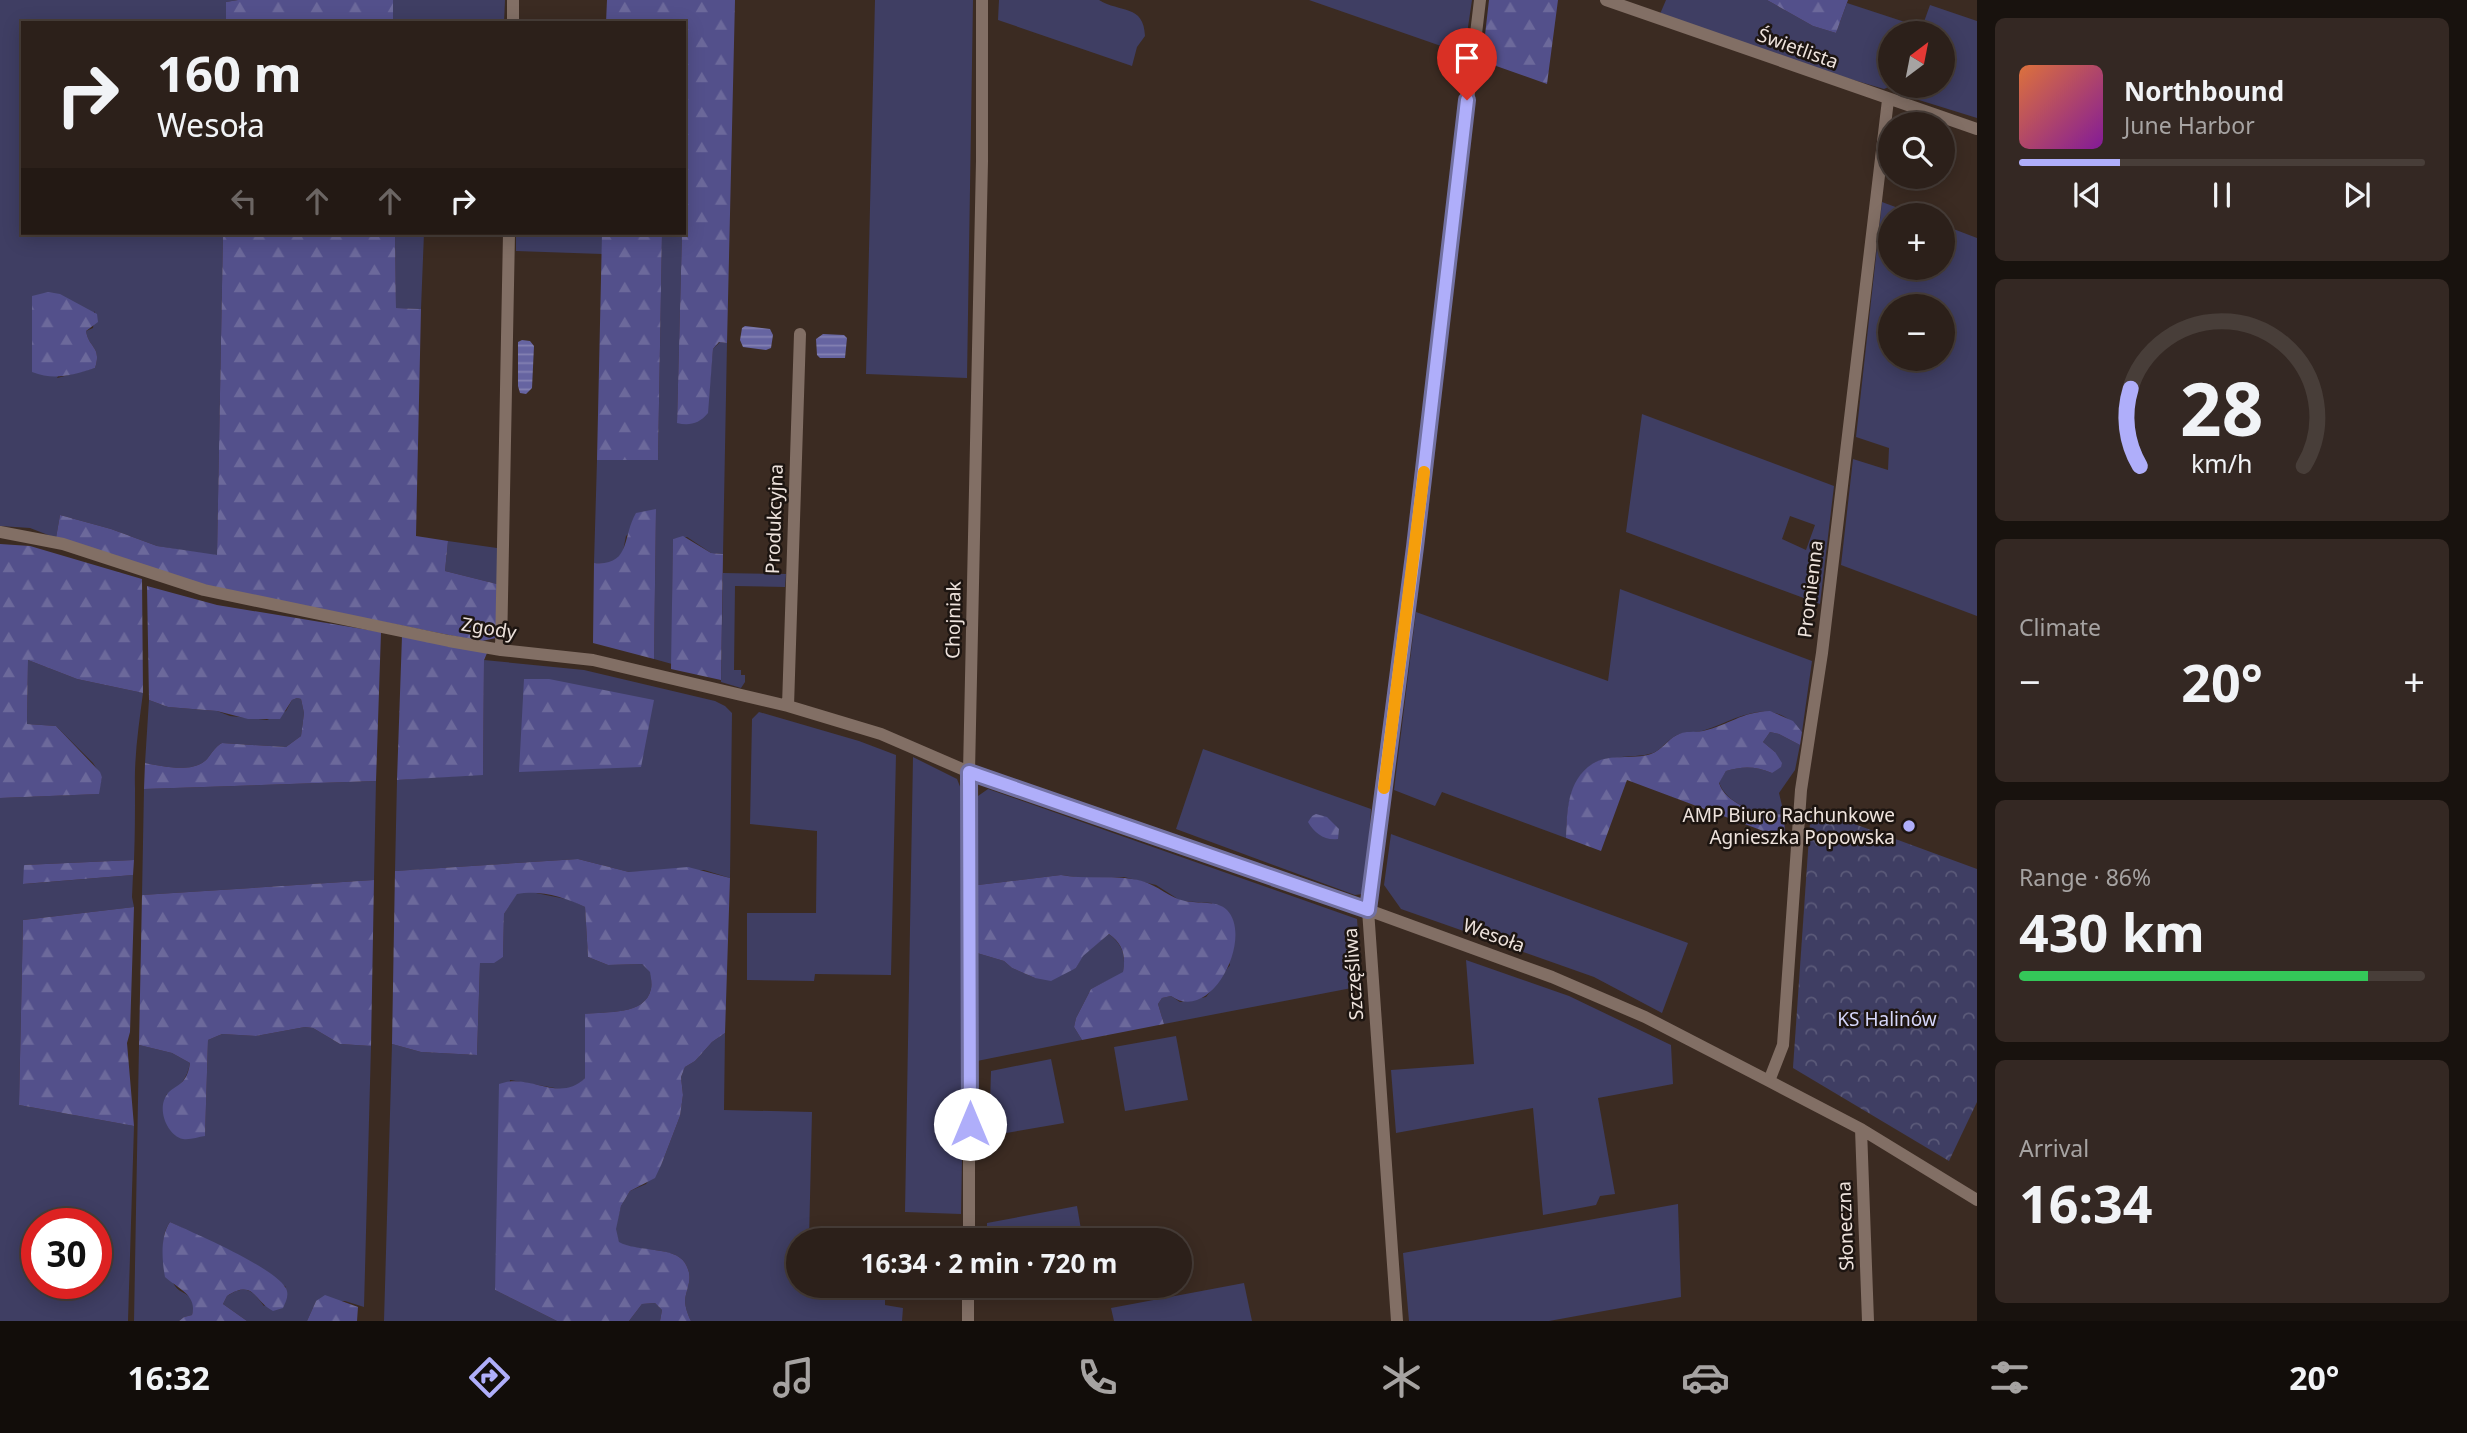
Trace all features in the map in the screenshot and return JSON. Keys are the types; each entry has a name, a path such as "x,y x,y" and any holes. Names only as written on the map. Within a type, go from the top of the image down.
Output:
{"street":[{"path":"513,0 513,21"},
{"name":"Chojniak","path":"970,1228 969,772 982,0"},
{"name":"Szczęśliwa","path":"1397,1321 1368,910 1415,547 1480,0"},
{"name":"Świetlista","path":"1606,0 1977,130"},
{"name":"Promienna","path":"1769,1081 1783,1045 1801,790 1822,653 1888,100"},
{"path":"502,650 509,235"},
{"name":"Produkcyjna","path":"788,706 800,334"},
{"name":"Zgody","path":"0,532 63,544 204,590 502,650 593,660 788,706 881,734 969,772"},
{"name":"Wesoła","path":"969,772 1368,910 1552,977 1645,1017 1861,1129 1977,1200"},
{"name":"Słoneczna","path":"1861,1129 1868,1321"},
{"path":"968,1298 968,1321"}],"green space":[{"path":"0,0 238,0 226,2 226,21 21,21 21,235 223,235 217,556 157,546 111,529 60,515 56,538 30,528 0,526","holes":["95,311 93,328 86,331 97,355 95,368 57,378"]},
{"path":"393,0 505,0 504,21 393,21"},
{"path":"393,0 393,21 226,21 226,2"},
{"path":"607,0 735,0 727,343 719,342 713,349 708,413 701,420 690,424 677,423 682,235 686,235 686,21 606,21"},
{"path":"875,0 973,0 967,378 866,374"},
{"path":"999,0 1099,0 1136,14 1144,26 1145,36 1137,47 1132,66 998,20"},
{"path":"1309,0 1472,0 1464,54"},
{"path":"1489,0 1558,0 1547,84 1482,61"},
{"path":"1666,0 1767,0 1813,26 1836,33 1847,3 1902,21 1878,21 1878,87 1820,70 1660,14"},
{"path":"1767,0 1848,0 1836,33 1813,26"},
{"path":"1930,5 1977,21 1977,118 1912,98 1955,98 1955,21 1924,21"},
{"path":"1955,230 1977,238 1977,616 1841,565 1853,459 1888,470 1889,448 1856,437 1878,238 1878,280 1955,280"},
{"path":"223,235 395,235 396,308 421,309 416,536 448,541 445,571 497,584 496,638 482,641 459,637 218,589 56,538 60,515 111,529 157,546 217,555"},
{"path":"395,235 424,235 421,309 396,308"},
{"path":"516,235 602,235 602,254 516,251"},
{"path":"602,235 662,235 658,460 597,460"},
{"path":"662,235 682,235 677,423 707,413 713,349 720,342 727,343 723,554 711,553 687,537 673,539 672,664 654,659 656,509 626,536 623,551 617,559 610,563 594,563 597,460 658,460"},
{"path":"48,292 60,294 97,314 98,322 86,331 97,355 95,368 56,377 32,372 32,296"},
{"path":"1642,414 1834,486 1820,604 1626,532","holes":["1790,516 1815,525 1806,550 1782,539"]},
{"path":"656,509 654,659 593,643 594,563 606,563 620,555 636,513"},
{"path":"683,536 711,553 723,554 721,680 671,669 673,539"},
{"path":"448,541 497,548 497,584 445,571"},
{"path":"0,544 30,546 142,579 143,693 77,679 28,660 27,724 56,726 100,772 102,777 99,794 0,798"},
{"path":"723,573 786,574 785,587 735,586 734,670 741,670 741,675 745,675 741,688 721,682"},
{"path":"147,586 217,605 381,632 376,781 144,789 145,763 177,768 194,766 201,764 222,743 286,747 301,736 304,713 301,699 297,698 292,700 280,719 248,719 217,711 168,707 149,700"},
{"path":"1620,589 1812,661 1802,732 1779,714 1755,712 1701,731 1679,734 1653,753 1597,762 1583,772 1573,789 1568,808 1566,838 1442,792 1435,806 1394,790 1416,612 1608,681"},
{"path":"402,636 487,653 484,660 483,775 397,780"},
{"path":"28,660 77,679 143,693 135,764 134,860 24,865 24,884 133,875 134,907 23,920 19,1105 134,1126 128,1321 0,1321 0,798 98,794 102,777 93,763 56,726 27,724"},
{"path":"484,660 584,670 715,701 725,706 732,713 730,878 704,870 629,872 578,859 395,871 397,780 483,774"},
{"path":"524,679 549,679 654,700 641,767 519,772"},
{"path":"301,699 304,713 301,736 286,747 222,743 201,764 194,766 177,768 145,763 149,700 168,707 217,711 230,716 267,720 286,711 292,700"},
{"path":"1770,711 1793,721 1802,732 1800,745 1770,732 1763,742 1775,752 1782,763 1781,767 1772,773 1754,768 1732,769 1726,771 1719,783 1729,797 1746,808 1784,814 1785,839 1627,780 1601,851 1566,838 1568,807 1573,788 1592,764 1605,759 1651,754 1680,733 1703,731 1743,716"},
{"path":"759,712 859,741 896,755 891,975 815,974 814,981 747,980 747,913 816,913 817,831 750,824 752,719"},
{"path":"1770,732 1800,745 1795,770 1779,793 1784,814 1756,811 1737,803 1723,790 1719,782 1726,771 1738,768 1754,768 1772,773 1775,752 1763,742"},
{"path":"1203,749 1371,809 1363,894 1355,895 1176,829"},
{"path":"913,757 957,779 963,794 964,1047 961,1214 905,1212"},
{"path":"376,781 374,880 142,895 144,789"},
{"path":"988,789 1357,919 1362,986 1164,1024 1158,1004 1162,998 1171,996 1180,1002 1206,997 1230,965 1212,903 1181,901 1156,885 1124,877 1084,878 1061,875 978,885 978,796"},
{"name":"KS Halinów","path":"1811,808 1977,869 1977,1102 1949,1161 1793,1068"},
{"path":"1316,814 1327,817 1339,829 1338,839 1324,837 1313,830 1308,822"},
{"path":"1391,834 1688,943 1662,1013 1594,977 1401,909 1384,885"},
{"path":"578,859 629,872 688,867 730,878 725,1033 685,1067 681,1077 683,1095 680,1116 662,1163 655,1178 630,1191 621,1206 616,1229 619,1242 673,1254 685,1263 689,1278 685,1303 691,1321 660,1321 662,1310 655,1303 642,1304 629,1321 557,1321 495,1290 499,1084 511,1081 555,1088 575,1085 585,1078 585,1014 633,1008 647,998 651,989 650,972 642,964 608,965 588,957 585,907 552,895 517,894 504,914 503,957 494,963 480,963 477,1055 421,1052 392,1044 395,871"},
{"path":"134,860 133,875 23,884 24,865"},
{"path":"1061,875 1132,879 1148,883 1179,899 1223,907 1234,923 1235,939 1232,957 1224,974 1213,989 1200,999 1186,1002 1171,996 1162,998 1158,1004 1164,1024 1082,1040 1074,1027 1091,989 1123,972 1122,951 1114,938 1109,934 1083,956 1076,968 1051,981 1035,978 1012,968 1004,961 977,953 978,885"},
{"path":"374,880 371,1046 340,1044 313,1028 305,1027 256,1036 222,1034 208,1040 205,1136 191,1139 178,1137 166,1123 163,1104 168,1093 185,1078 190,1063 172,1053 139,1045 142,895"},
{"path":"531,892 571,900 585,907 588,957 608,965 642,964 651,972 651,989 641,1004 624,1010 586,1014 585,1078 577,1086 566,1090 510,1080 495,1290 557,1321 384,1321 392,1044 421,1052 477,1055 480,963 503,957 504,914 517,893"},
{"path":"134,907 130,1032 127,1043 134,1126 19,1105 23,920"},
{"path":"1109,934 1118,942 1122,951 1123,973 1091,989 1074,1027 1082,1040 977,1061 977,953 1004,961 1012,968 1035,978 1076,968 1082,956"},
{"path":"1466,960 1569,996 1671,1045 1673,1084 1598,1098 1615,1194 1600,1196 1596,1205 1543,1215 1533,1108 1396,1133 1391,1070 1474,1064"},
{"path":"305,1027 313,1028 340,1044 371,1046 364,1307 345,1301 316,1301 307,1321 247,1321 223,1304 227,1296 239,1290 248,1290 264,1306 286,1287 245,1259 170,1222 164,1240 166,1258 174,1284 192,1299 192,1315 179,1321 134,1321 139,1045 172,1053 190,1063 182,1082 166,1095 205,1135 208,1040 222,1034 256,1036"},
{"path":"725,1033 724,1110 812,1112 809,1228 786,1228 786,1298 885,1298 885,1305 903,1308 902,1321 691,1321 685,1303 689,1278 685,1263 673,1254 619,1243 615,1229 621,1206 630,1191 646,1184 662,1163 680,1116 683,1095 681,1077 685,1067 695,1061 712,1042"},
{"path":"1176,1036 1188,1100 1125,1111 1114,1047"},
{"path":"1051,1059 1064,1123 989,1136 991,1071"},
{"path":"1678,1204 1681,1297 1549,1321 1409,1321 1403,1253"},
{"path":"1077,1206 1081,1228 987,1228 987,1223"},
{"path":"170,1222 232,1251 278,1279 287,1292 283,1308 273,1311 253,1293 243,1290 227,1296 223,1304 247,1321 179,1321 192,1315 193,1308 189,1297 165,1277 163,1241"},
{"path":"1244,1283 1252,1321 1114,1321 1111,1308 1164,1298 1192,1298 1192,1293"},
{"path":"325,1295 358,1307 357,1321 307,1321 316,1301"},
{"path":"655,1303 662,1310 660,1321 629,1321 642,1304"}],"shaded area":[{"path":"745,326 770,329 773,335 771,348 766,350 743,347 740,340 742,328"},
{"path":"823,334 844,335 847,338 845,358 820,358 817,355 816,339"},
{"path":"530,341 534,346 532,388 526,394 520,393 518,386 518,342"}],"slow traffic":[{"path":"1384,788 1424,472"}],"place":[{"name":"AMP Biuro Rachunkowe Agnieszka Popowska","path":"1909,826"}],"route":[{"path":"970,1124 969,772 1368,910 1415,547 1467,100"}]}
